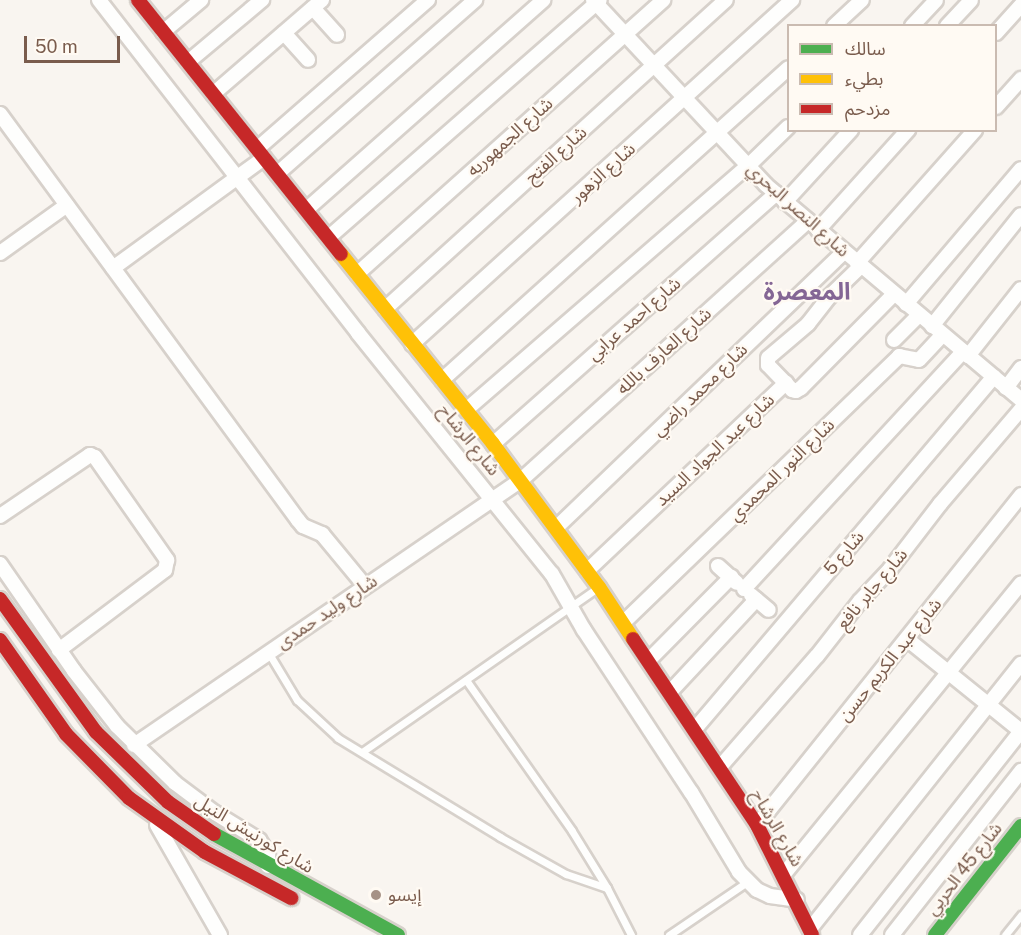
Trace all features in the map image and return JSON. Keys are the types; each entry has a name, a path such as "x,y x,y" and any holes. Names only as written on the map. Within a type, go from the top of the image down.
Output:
{"main road":[{"name":"شارع الرشاح","path":"138,0 493,444 599,586 671,691 757,825 784,874 811,932"},
{"name":"شارع كورنيش النيل","path":"0,599 76,706 118,756 168,802 268,866 398,935"},
{"name":"شارع كورنيش النيل","path":"0,640 66,734 107,778 153,817 205,852 308,907"},
{"name":"شارع 45 الحربي","path":"935,935 1021,826"}],"street":[{"name":"شارع الرشاح","path":"99,0 357,333 494,499 552,574 572,605 584,630 691,792 747,882 770,896 797,900"},
{"path":"163,32 201,0"},
{"path":"188,62 261,0"},
{"path":"112,268 236,178 260,153 428,0"},
{"path":"277,174 475,0"},
{"path":"306,210 543,0"},
{"name":"شارع الجمهوريه","path":"357,274 663,0"},
{"name":"شارع الفتح","path":"385,309 726,0"},
{"name":"شارع الزهور","path":"412,344 792,0"},
{"path":"836,24 862,0"},
{"path":"914,24 936,0"},
{"path":"949,24 971,0"},
{"path":"328,238 596,1"},
{"name":"شارع النصر البحري","path":"596,1 748,166 781,198 1021,400"},
{"path":"213,93 318,4 337,35"},
{"path":"997,32 1021,5"},
{"path":"284,33 308,60"},
{"path":"442,380 787,70"},
{"path":"997,106 1021,79"},
{"path":"0,114 298,520 303,526 322,534 365,586"},
{"path":"466,410 748,166 787,129"},
{"name":"شارع احمد عرابي","path":"493,444 781,198 849,132"},
{"name":"شارع العارف بالله","path":"520,481 813,225 906,132"},
{"path":"786,383 767,363 768,358 808,324 973,132"},
{"path":"906,304 1021,169"},
{"path":"0,253 66,205"},
{"path":"932,326 1021,215"},
{"name":"شارع محمد راضي","path":"556,528 844,252"},
{"path":"744,589 966,354 1021,289"},
{"name":"شارع عبد الجواد السيد","path":"587,571 786,383 794,391 800,390 894,294"},
{"path":"894,340 919,315"},
{"name":"شارع النور المحمدي","path":"624,622 899,356 920,360 942,335"},
{"path":"1006,388 1021,368"},
{"name":"شارع 5","path":"695,729 994,378"},
{"name":"شارع جابر نافع","path":"720,767 818,656 860,601 890,569 940,504 1021,409"},
{"path":"0,516 90,456 95,457 167,560 165,570 59,650"},
{"name":"شارع وليد حمدى","path":"134,745 520,481"},
{"name":"شارع عبد الكريم حسن","path":"757,825 1021,495"},
{"path":"0,564 95,699 134,745 196,800 260,840 268,854 268,866"},
{"path":"718,566 769,610"},
{"path":"649,660 731,577"},
{"path":"784,874 1021,583"},
{"path":"671,691 756,600"},
{"path":"860,935 1021,731 908,639"},
{"path":"811,932 1021,664"},
{"path":"892,935 1021,771"},
{"path":"153,817 220,935"}],"lane":[{"path":"362,752 599,586"},
{"path":"268,652 297,700 316,720 362,752 501,837 567,874 607,888"},
{"path":"466,680 572,831 607,888 631,935"},
{"path":"669,935 747,882"},
{"path":"1005,935 1021,915"}],"traffic: fast":[{"path":"935,935 1021,826"},
{"path":"214,834 398,935"}],"traffic: slow":[{"path":"341,254 493,444 599,587 633,639"}],"traffic: jam":[{"path":"138,0 341,254"},
{"path":"0,599 96,732 168,802 214,834"},
{"path":"633,639 757,825 812,935"},
{"path":"0,640 66,734 129,798 205,852 291,898"}],"place":[{"name":"إيسو","path":"376,895"}],"district":[{"name":"المعصرة","path":"807,292"}]}
